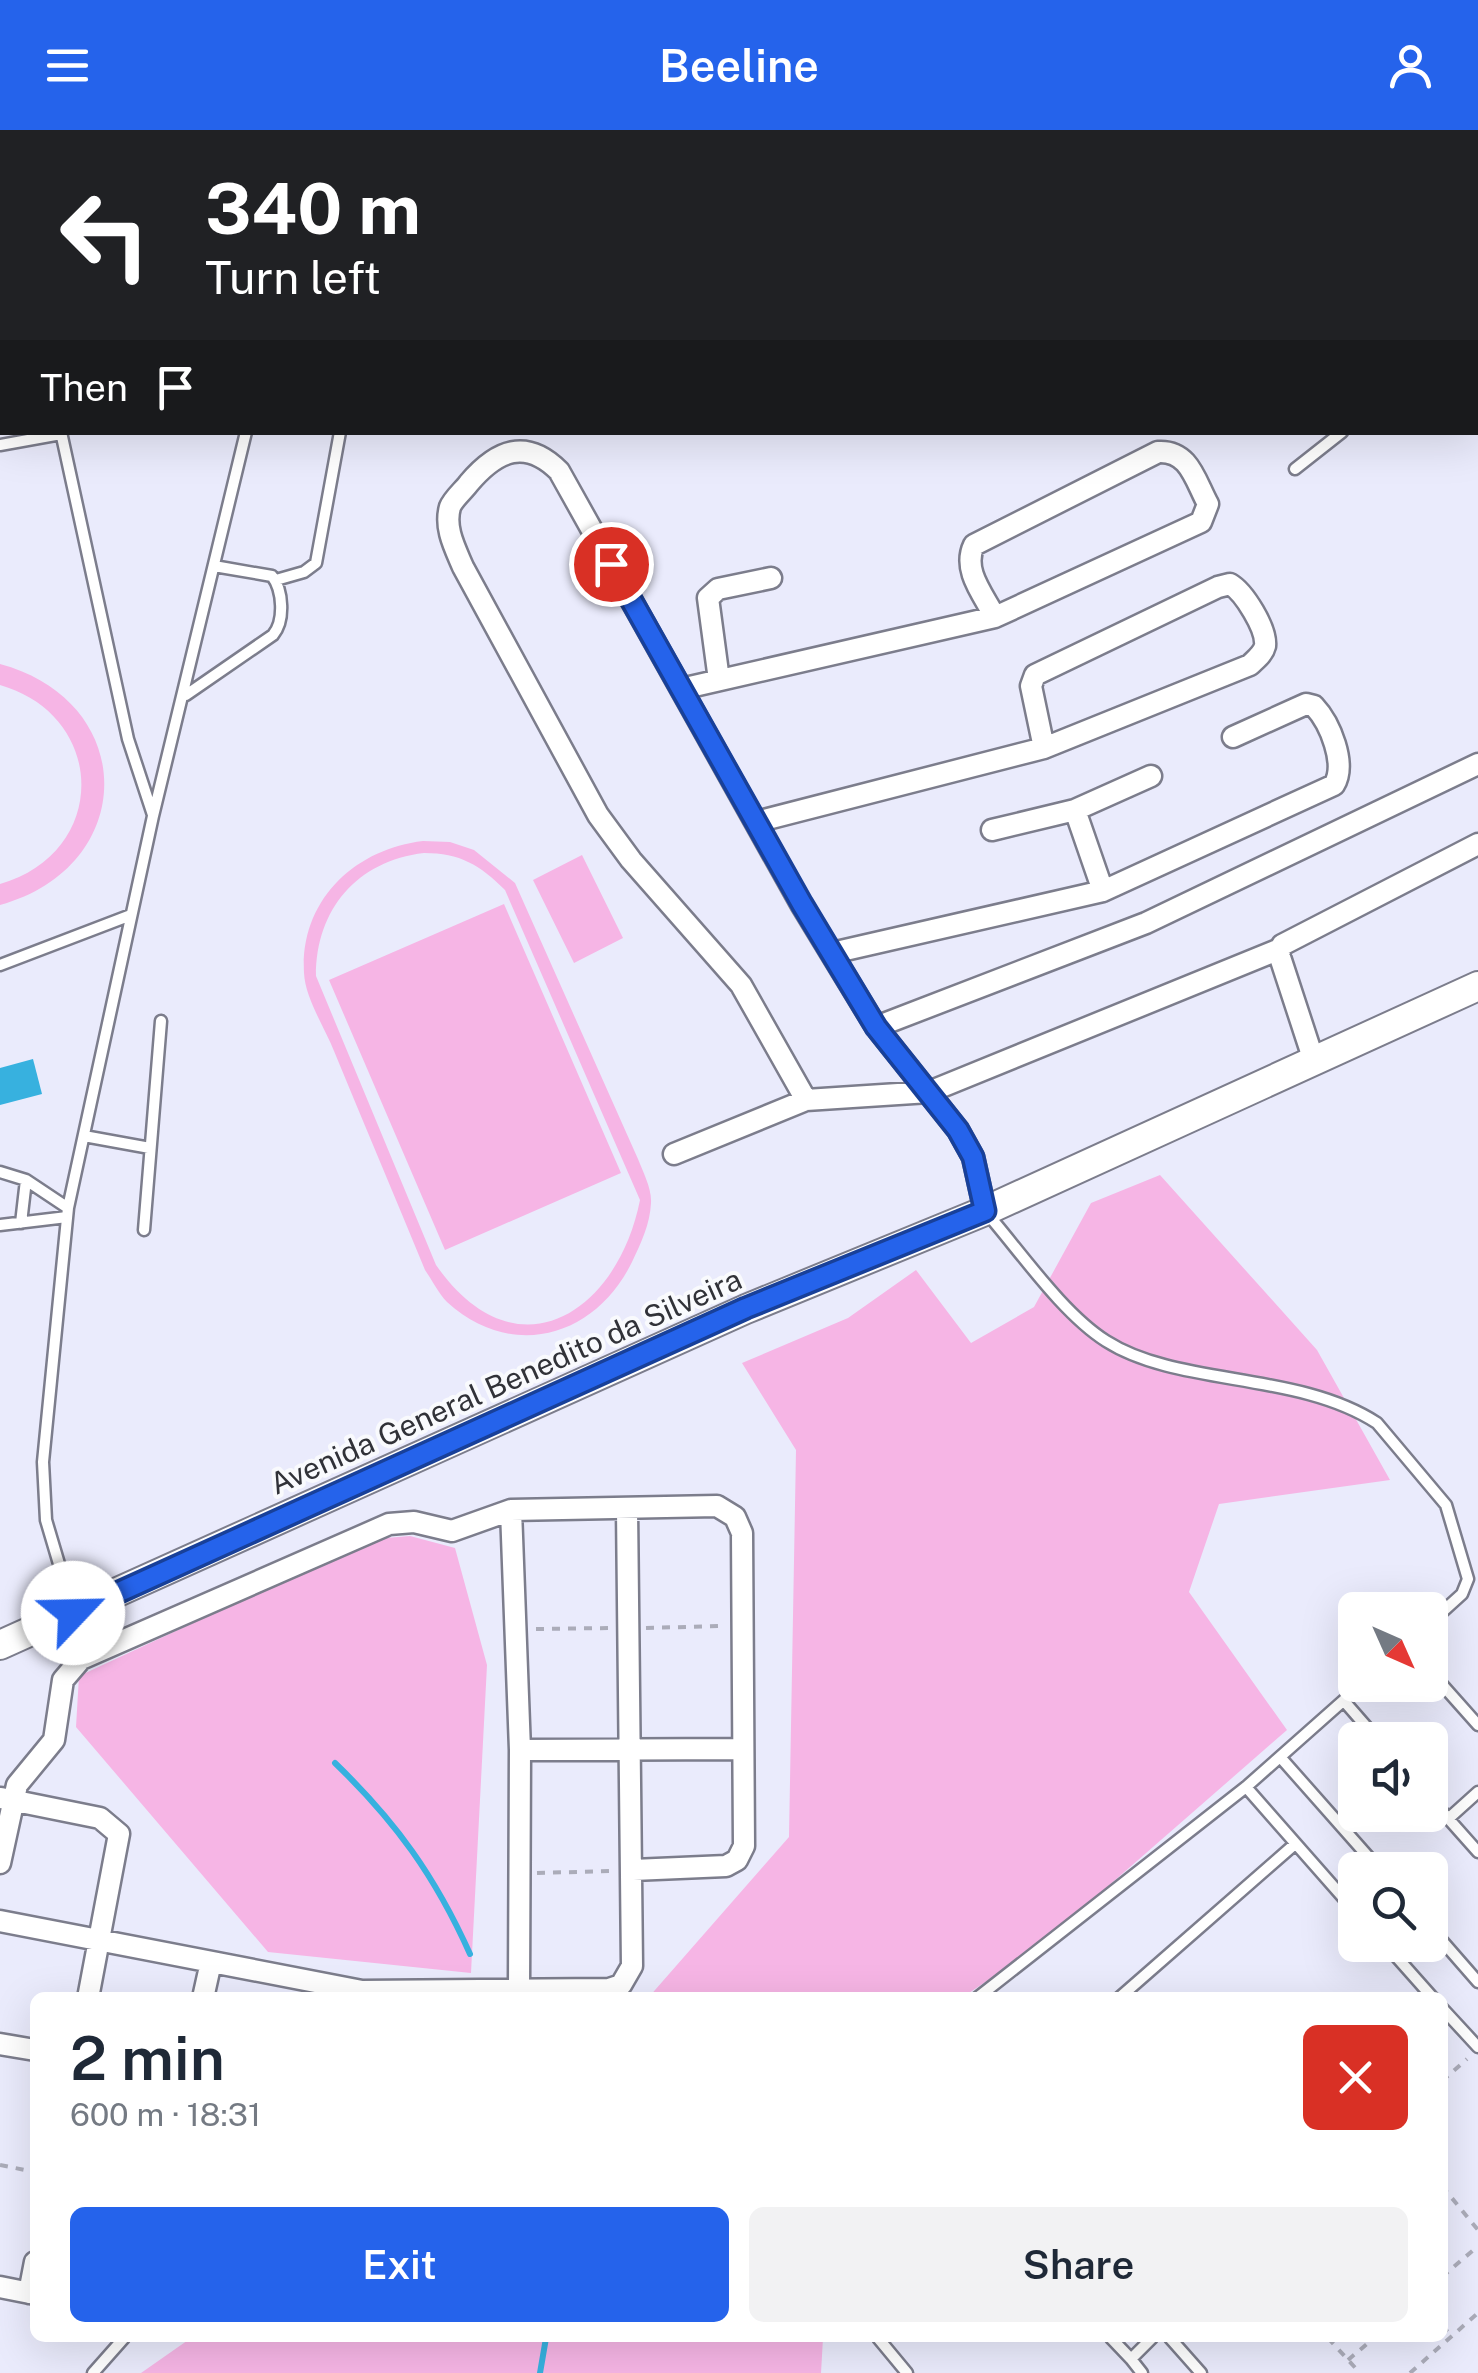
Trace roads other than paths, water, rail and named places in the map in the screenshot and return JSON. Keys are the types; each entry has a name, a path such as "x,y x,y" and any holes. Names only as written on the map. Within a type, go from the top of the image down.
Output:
{"main road":[{"name":"Avenida General Benedito da Silveira","path":"0,1645 746,1308 985,1211 1478,986"}],"street":[{"path":"806,1100 742,985 631,860 598,815 463,566 449,535 450,506 484,465 504,451 528,450 546,458 559,471 876,1027 973,1157 985,1211"},
{"path":"681,689 994,617 1201,522 1208,504 1184,458 1172,451 1158,452 974,544 968,558 970,568 994,617"},
{"path":"719,680 708,598 718,589 772,578"},
{"path":"756,822 1044,748 1250,664 1264,651 1265,640 1240,590 1230,584 1218,586 1035,674 1030,686 1044,748"},
{"path":"832,953 1103,891 1334,785 1340,775 1341,764 1314,706 1306,704 1232,736"},
{"path":"876,1027 1146,923 1478,764"},
{"path":"992,830 1074,810 1151,776"},
{"path":"1074,810 1103,891"},
{"path":"674,1154 806,1100 928,1092 1280,948 1478,844"},
{"path":"1280,948 1314,1058"},
{"path":"0,1863 6,1799 54,1740 63,1680 82,1659 366,1530 404,1522 456,1531 510,1510 717,1506 738,1521 744,1840 737,1860 726,1866 633,1870"},
{"path":"0,1921 362,1991 609,1989 625,1982 632,1966 633,1870 627,1509"},
{"path":"510,1510 520,1750 519,1989"},
{"path":"520,1750 741,1749"},
{"path":"6,1799 100,1818 118,1834 89,1992"},
{"path":"205,1992 211,1962"},
{"path":"0,2044 30,2049"},
{"path":"0,2287 30,2293"}],"lane":[{"path":"0,445 51,435"},
{"path":"61,435 128,739 153,816"},
{"path":"73,1613 46,1520 43,1462 67,1212 153,816 245,435"},
{"path":"214,566 276,580 304,572 316,562 339,435"},
{"path":"1294,469 1338,435"},
{"path":"185,696 278,631 276,580"},
{"path":"0,965 131,914"},
{"path":"144,1230 161,1021"},
{"path":"84,1136 150,1148"},
{"path":"0,1172 26,1180 67,1212"},
{"path":"21,1223 26,1180"},
{"path":"985,1211 1088,1328 1109,1343 1154,1362 1267,1382 1363,1414 1377,1423 1446,1505 1468,1579 1462,1594 1448,1607"},
{"path":"0,1225 67,1212"},
{"path":"1448,1691 1478,1725"},
{"path":"984,1992 1246,1787 1343,1702"},
{"path":"1345,1702 1362,1722"},
{"path":"1281,1758 1364,1852"},
{"path":"1246,1787 1338,1892"},
{"path":"1478,1792 1448,1819 1478,1852"},
{"path":"1126,1992 1295,1844"},
{"path":"1448,1948 1478,1982"},
{"path":"1401,1962 1428,1992"},
{"path":"1448,2015 1478,2048"},
{"path":"94,2373 121,2342"},
{"path":"881,2342 907,2373"},
{"path":"1115,2342 1142,2373"},
{"path":"1131,2359 1148,2342"},
{"path":"1173,2342 1200,2373"}],"water":[{"path":"33,1059 42,1094 0,1105 0,1068"}],"waterway":[{"path":"335,1763 412,1851 470,1954"},
{"path":"540,2373 545,2342"}]}
